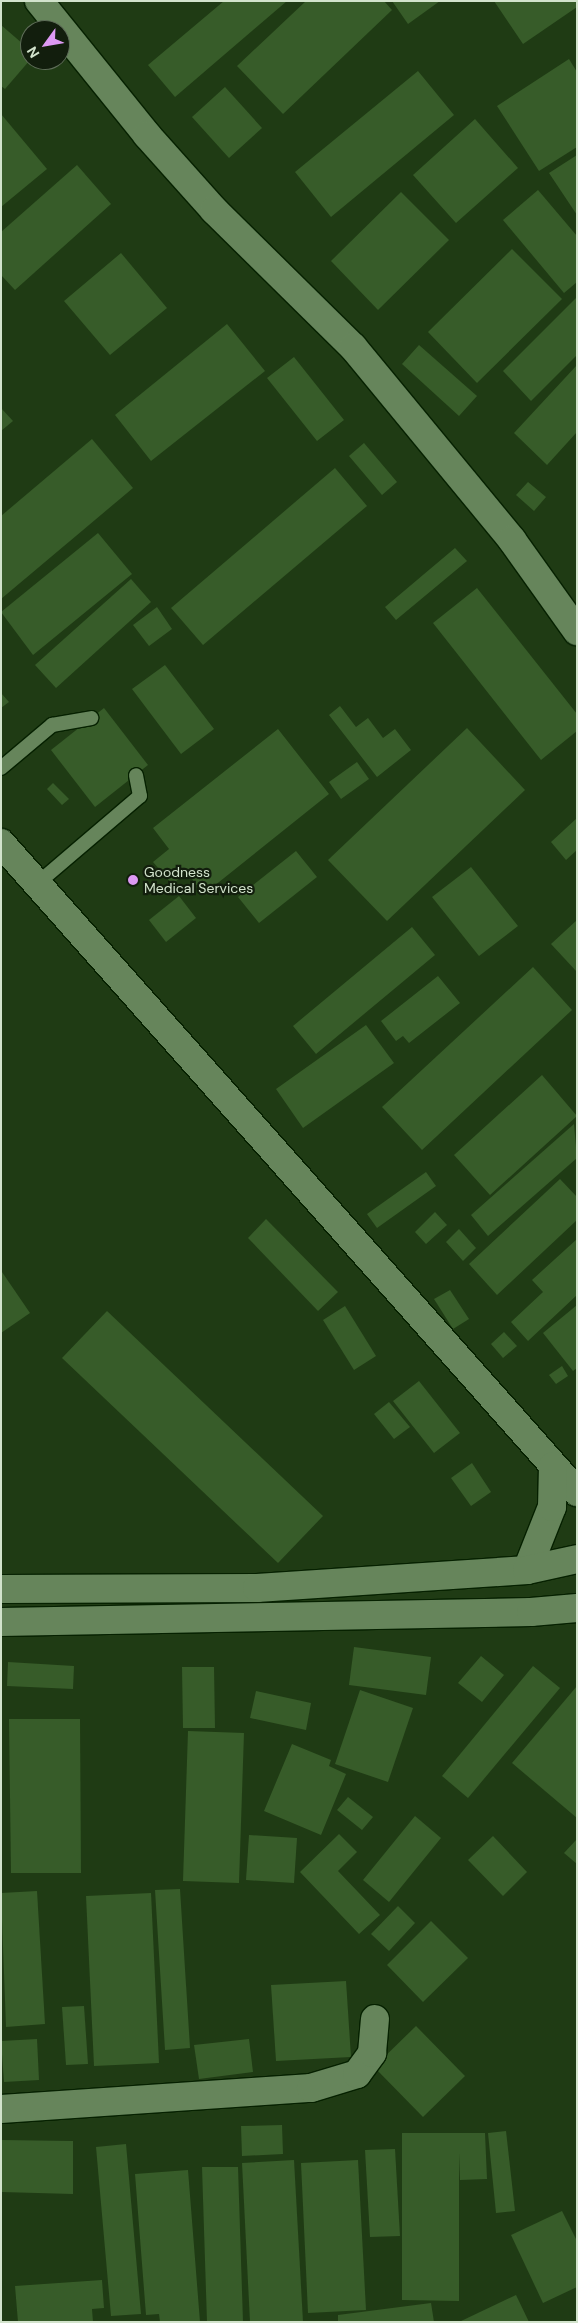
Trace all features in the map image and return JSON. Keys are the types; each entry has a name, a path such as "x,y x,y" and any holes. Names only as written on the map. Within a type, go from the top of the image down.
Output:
{"main road":[{"path":"38,1 147,135 214,210 353,346 512,540 577,630"},
{"path":"1,843 577,1492"},
{"path":"527,1570 552,1507 554,1466"},
{"path":"1,1589 257,1588 527,1570 577,1559"},
{"path":"1,1622 511,1613 577,1608"},
{"path":"1,2109 311,2088 357,2074 372,2053 375,2019"}],"lane":[{"path":"1,768 52,725 91,718"},
{"path":"38,883 140,796 136,775"}],"building":[{"path":"224,1 287,1 175,97 148,65"},
{"path":"306,1 384,1 392,10 283,114 237,66"},
{"path":"392,1 440,1 408,24"},
{"path":"494,1 577,1 577,7 523,44"},
{"path":"1,25 20,41 21,70 5,89 1,86"},
{"path":"569,59 577,72 577,147 539,171 497,106"},
{"path":"418,71 454,115 331,217 295,172"},
{"path":"225,87 262,128 229,158 192,117"},
{"path":"1,114 47,169 1,207"},
{"path":"475,119 518,168 456,223 413,175"},
{"path":"577,155 577,215 549,173"},
{"path":"77,165 111,204 15,290 1,275 1,232"},
{"path":"538,190 577,236 577,282 564,293 503,220"},
{"path":"401,192 449,240 378,310 331,261"},
{"path":"512,249 562,299 477,383 428,332"},
{"path":"121,253 167,308 110,355 64,301"},
{"path":"577,297 577,355 531,401 503,371"},
{"path":"227,324 265,371 151,461 115,415"},
{"path":"419,345 477,396 459,416 402,364"},
{"path":"294,357 344,420 317,441 267,378"},
{"path":"577,365 577,432 547,465 514,433"},
{"path":"1,408 13,421 1,431"},
{"path":"92,439 133,488 1,599 1,516"},
{"path":"364,443 397,482 382,495 349,456"},
{"path":"335,468 367,506 203,645 171,608"},
{"path":"528,482 546,497 534,511 516,495"},
{"path":"98,533 132,574 33,655 1,612"},
{"path":"455,548 467,561 396,620 385,607"},
{"path":"131,579 151,602 56,688 35,665"},
{"path":"477,588 577,714 577,731 541,760 433,623"},
{"path":"157,607 172,629 149,646 133,625"},
{"path":"165,665 214,729 181,754 132,689"},
{"path":"1,693 9,702 1,708"},
{"path":"340,706 356,727 368,718 383,738 395,729 411,750 377,777 329,715"},
{"path":"104,708 148,765 95,807 51,750"},
{"path":"467,728 525,790 387,921 328,860"},
{"path":"278,729 329,794 204,894 187,873 172,884 153,862 169,849 153,828"},
{"path":"357,762 369,779 341,799 329,782"},
{"path":"53,783 69,799 62,805 47,789"},
{"path":"577,818 577,850 566,860 551,842"},
{"path":"296,851 317,877 259,923 238,897"},
{"path":"471,867 518,926 479,956 432,897"},
{"path":"179,896 196,918 166,942 149,920"},
{"path":"577,920 577,972 551,944"},
{"path":"412,927 435,955 316,1054 293,1026"},
{"path":"533,967 572,1010 422,1150 382,1107"},
{"path":"438,976 460,1003 409,1043 403,1036 396,1041 381,1021"},
{"path":"366,1025 394,1063 303,1128 276,1089"},
{"path":"542,1075 577,1116 490,1195 454,1155"},
{"path":"574,1124 577,1158 488,1236 471,1215"},
{"path":"426,1172 436,1186 377,1228 367,1214"},
{"path":"560,1179 577,1197 577,1220 497,1295 469,1264"},
{"path":"435,1212 447,1225 426,1244 415,1232"},
{"path":"266,1219 338,1292 318,1311 248,1238"},
{"path":"459,1229 476,1248 463,1261 446,1242"},
{"path":"577,1239 577,1295 528,1341 511,1322 543,1292 532,1280"},
{"path":"1,1273 30,1313 1,1333"},
{"path":"450,1290 469,1319 453,1329 434,1299"},
{"path":"577,1305 577,1368 573,1371 543,1333"},
{"path":"345,1306 376,1356 354,1370 323,1320"},
{"path":"107,1311 323,1516 278,1563 62,1358"},
{"path":"504,1332 517,1346 503,1358 491,1344"},
{"path":"562,1366 568,1376 556,1384 549,1375"},
{"path":"419,1381 460,1433 434,1453 393,1401"},
{"path":"389,1402 410,1427 394,1439 374,1414"},
{"path":"472,1463 491,1492 471,1506 451,1478"},
{"path":"354,1647 431,1657 426,1695 349,1685"},
{"path":"481,1656 504,1675 482,1702 458,1683"},
{"path":"8,1662 74,1666 73,1689 7,1686"},
{"path":"533,1666 560,1688 468,1798 442,1776"},
{"path":"182,1667 214,1667 215,1728 183,1728"},
{"path":"577,1686 577,1818 512,1763"},
{"path":"360,1690 413,1708 388,1782 335,1764"},
{"path":"256,1691 311,1703 306,1730 250,1718"},
{"path":"9,1719 80,1719 81,1873 11,1873"},
{"path":"188,1731 244,1733 239,1883 183,1881"},
{"path":"292,1744 331,1760 329,1766 346,1774 321,1835 264,1811"},
{"path":"348,1797 373,1817 362,1830 337,1810"},
{"path":"415,1816 441,1838 389,1902 363,1880"},
{"path":"339,1834 357,1852 338,1871 380,1915 359,1934 300,1872"},
{"path":"249,1835 297,1838 294,1883 246,1880"},
{"path":"493,1836 527,1872 503,1896 468,1860"},
{"path":"577,1839 577,1864 564,1853"},
{"path":"180,1889 190,2048 165,2050 155,1890"},
{"path":"37,1891 45,2024 6,2027 1,1893"},
{"path":"151,1893 159,2063 94,2066 86,1896"},
{"path":"398,1906 415,1923 389,1951 371,1934"},
{"path":"431,1921 468,1958 423,2002 387,1965"},
{"path":"346,1981 351,2057 276,2061 271,1985"},
{"path":"84,2006 88,2064 66,2065 62,2007"},
{"path":"416,2026 465,2076 423,2117 374,2067"},
{"path":"37,2039 39,2080 4,2082 1,2041"},
{"path":"249,2039 253,2072 199,2079 194,2045"},
{"path":"282,2125 283,2154 242,2156 241,2126"},
{"path":"506,2131 515,2211 496,2213 488,2133"},
{"path":"402,2133 485,2133 487,2179 460,2180 459,2153 459,2301 402,2300"},
{"path":"1,2140 73,2141 73,2194 1,2192"},
{"path":"126,2144 141,2314 111,2316 96,2147"},
{"path":"395,2149 400,2236 370,2237 365,2150"},
{"path":"294,2160 303,2322 250,2322 242,2163"},
{"path":"358,2160 366,2310 308,2313 301,2163"},
{"path":"202,2167 238,2167 243,2322 207,2322"},
{"path":"188,2170 200,2322 160,2322 159,2314 146,2315 135,2174"},
{"path":"562,2211 577,2241 577,2287 543,2303 511,2235"},
{"path":"102,2280 104,2308 92,2309 93,2322 18,2322 15,2286"},
{"path":"516,2295 529,2322 459,2322"},
{"path":"431,2303 434,2322 338,2322 338,2315"}],"place":[{"name":"Goodness Medical Services","path":"133,880"}]}
